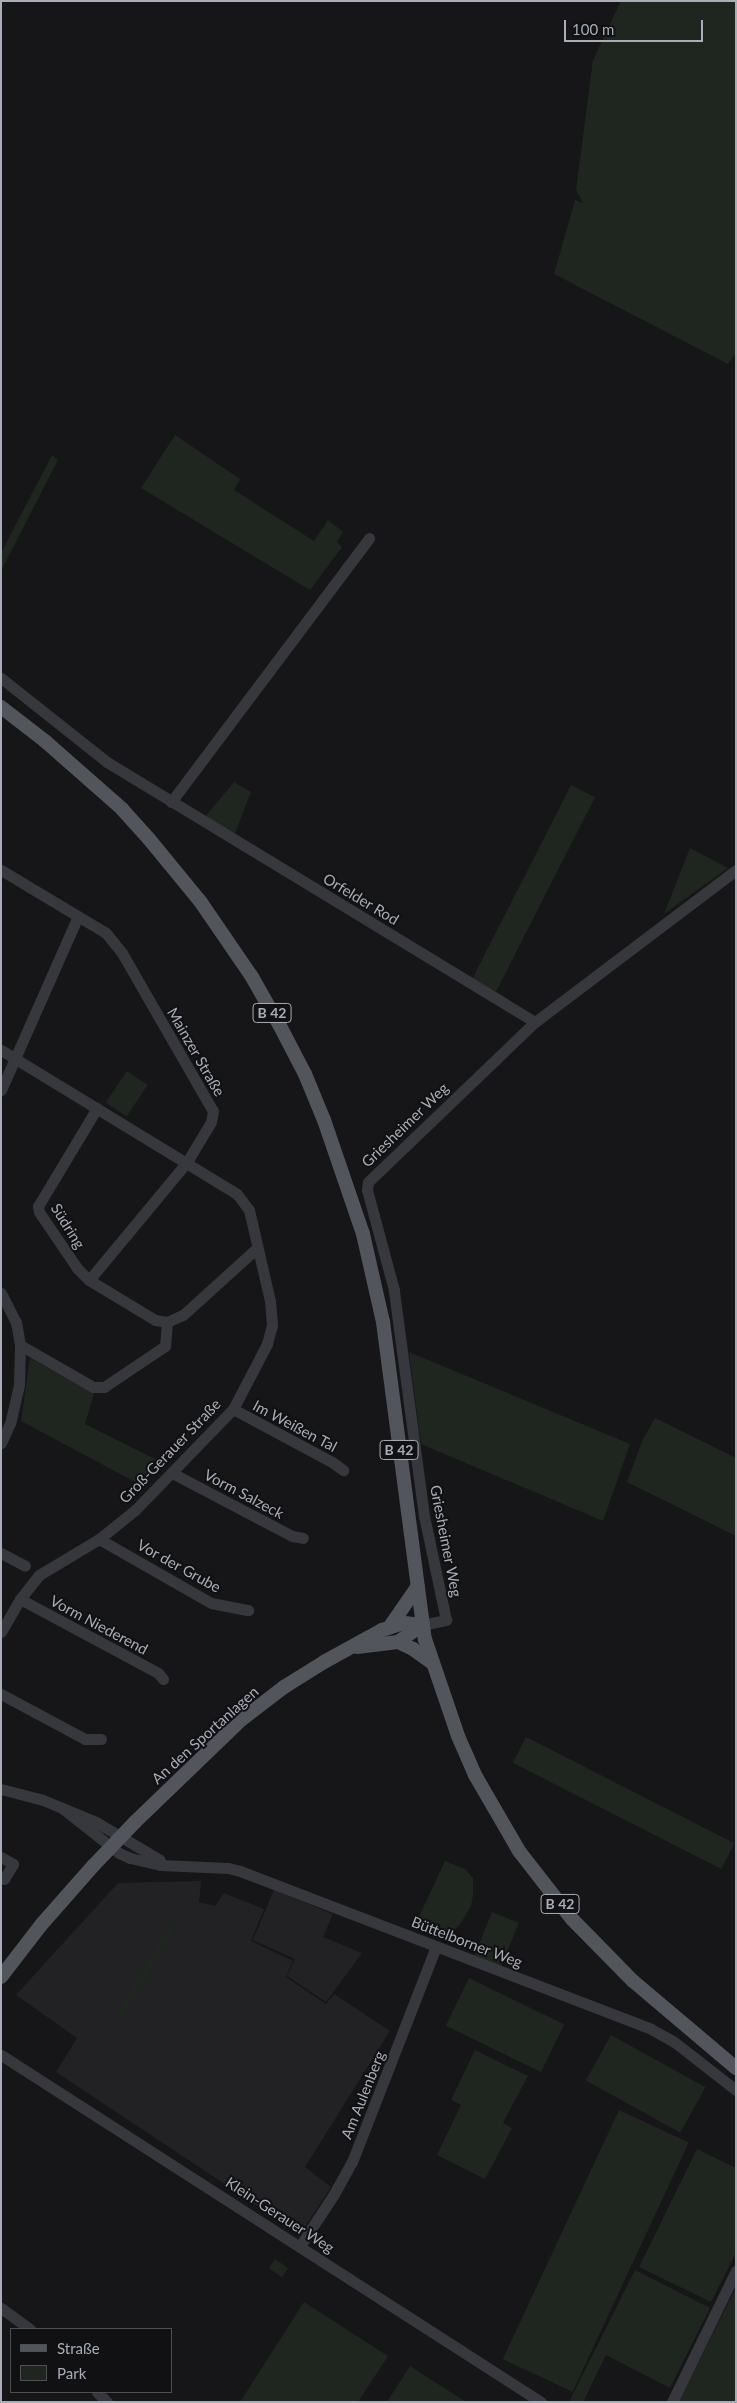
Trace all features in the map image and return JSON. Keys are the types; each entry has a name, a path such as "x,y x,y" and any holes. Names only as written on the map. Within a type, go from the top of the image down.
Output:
{"main road":[{"name":"B 42","path":"1,707 45,741 122,809 175,870 206,908 252,977 305,1074 348,1185 376,1284 383,1322 422,1625 432,1663 458,1736 476,1776 519,1851 544,1886 572,1919 633,1981 736,2068"},
{"path":"391,1625 418,1586"},
{"path":"353,1648 391,1625 404,1623 422,1625"},
{"path":"353,1648 398,1642 422,1625"},
{"path":"398,1642 413,1649 432,1663"},
{"name":"An den Sportanlagen","path":"1,1977 41,1925 115,1842 241,1720 284,1688 324,1662 353,1648"}],"street":[{"path":"171,802 368,538"},
{"name":"Orfelder Rod","path":"1,678 107,762 535,1022"},
{"name":"Mainzer Straße","path":"1,870 106,933 122,953 213,1111 211,1122 187,1162 88,1280"},
{"name":"Griesheimer Weg","path":"422,1625 446,1620 424,1516 394,1290 368,1190 368,1182 535,1022 736,870"},
{"path":"1,1090 78,916"},
{"name":"Groß-Gerauer Straße","path":"1,1050 237,1194 249,1210 256,1248 270,1301 272,1325 267,1344 233,1410 135,1510 98,1539 39,1575 20,1599 1,1632"},
{"name":"Südring","path":"97,1108 40,1198 39,1212 77,1268 88,1280 155,1320 168,1322"},
{"path":"20,1345 93,1387 104,1387 165,1346 168,1322 183,1315 256,1248"},
{"path":"1,1292 16,1322 20,1345 18,1385 10,1423 1,1444"},
{"name":"Im Weißen Tal","path":"233,1410 332,1462 343,1470"},
{"name":"Vorm Salzeck","path":"172,1473 292,1536 303,1538"},
{"name":"Vor der Grube","path":"98,1539 211,1603 248,1610"},
{"path":"1,1553 25,1566"},
{"name":"Vorm Niederend","path":"20,1599 158,1673 163,1679"},
{"path":"1,1694 85,1739 101,1739"},
{"name":"Büttelborner Weg","path":"1,1790 22,1793 96,1822 115,1842 171,1865 228,1868 240,1871 651,2029 673,2041 736,2090"},
{"path":"1,1857 12,1864 4,1879 1,1877"},
{"name":"Am Aulenberg","path":"300,2246 334,2194 352,2162 436,1947"},
{"name":"Klein-Gerauer Weg","path":"1,2055 541,2402"},
{"path":"672,2402 736,2271"},
{"path":"1,2308 29,2328"},
{"path":"98,2393 107,2402"}],"shaded area":[{"path":"201,1881 199,1902 215,1906 224,1893 264,1909 251,1941 293,1961 286,1977 326,2004 334,1994 390,2031 305,2167 331,2187 300,2234 56,2072 77,2038 16,1995 118,1883"},
{"path":"274,1890 333,1914 323,1937 362,1953 326,2002 287,1976 295,1959 253,1940"}],"green space":[{"path":"621,1 736,1 736,353 728,364 554,274 575,200 583,203 576,190 593,60"},
{"path":"175,435 240,479 234,490 314,541 328,520 343,532 337,542 342,547 310,590 141,488"},
{"path":"52,455 58,460 1,571 1,553"},
{"path":"234,782 251,792 234,836 204,818"},
{"path":"571,785 595,797 496,991 472,979"},
{"path":"690,848 728,868 664,914"},
{"path":"127,1071 148,1085 126,1116 106,1103"},
{"path":"409,1352 630,1444 603,1521 421,1444"},
{"path":"30,1358 94,1394 85,1424 161,1462 139,1484 21,1421"},
{"path":"655,1418 736,1458 736,1536 627,1482 643,1439"},
{"path":"526,1737 734,1843 721,1869 513,1763"},
{"path":"445,1861 465,1869 473,1878 473,1895 471,1906 461,1923 450,1935 439,1937 420,1929 416,1923"},
{"path":"492,1912 519,1923 501,1966 474,1956"},
{"path":"171,1923 176,1926 121,2018 116,2015"},
{"path":"469,1978 564,2024 541,2072 446,2026"},
{"path":"611,2035 705,2087 680,2133 586,2080"},
{"path":"475,2050 528,2076 503,2123 512,2128 485,2179 437,2155 461,2105 451,2100"},
{"path":"619,2110 689,2143 573,2392 503,2359"},
{"path":"697,2149 736,2168 736,2253 711,2302 639,2267"},
{"path":"275,2259 288,2268 282,2277 269,2268"},
{"path":"635,2270 710,2308 670,2388 606,2355 583,2402 569,2402"},
{"path":"736,2288 736,2402 678,2402"},
{"path":"304,2302 388,2356 358,2402 240,2402"},
{"path":"410,2366 466,2402 387,2402"}]}
